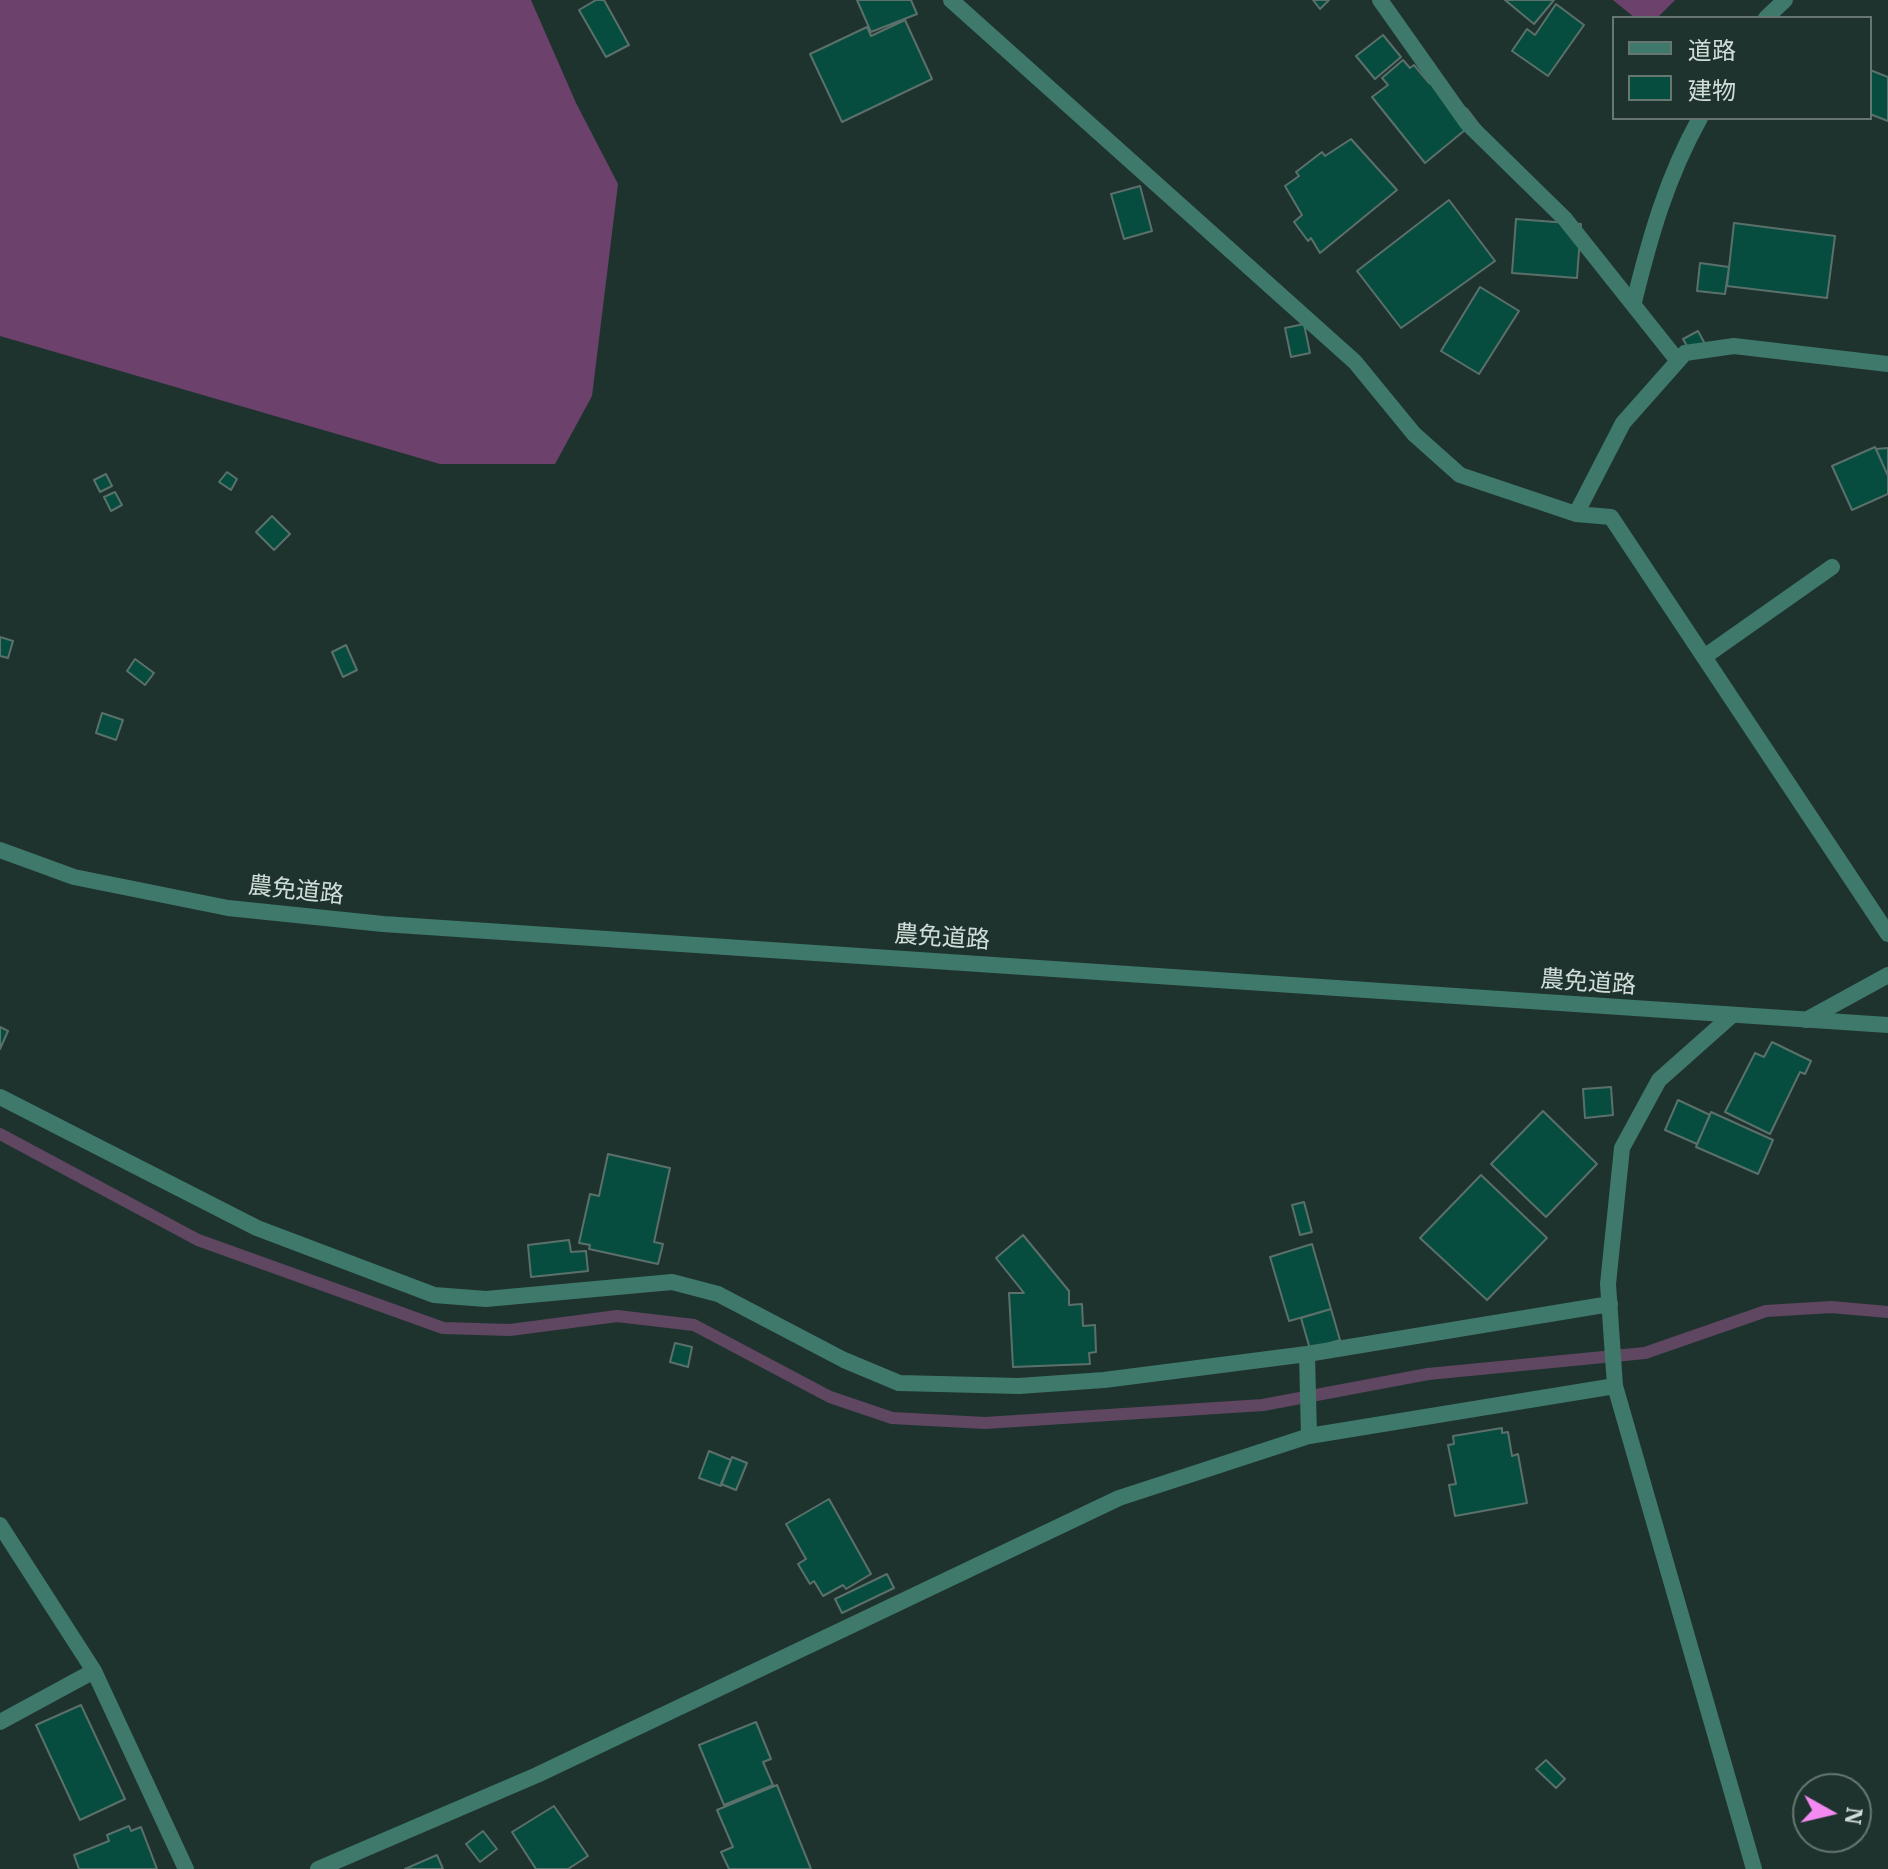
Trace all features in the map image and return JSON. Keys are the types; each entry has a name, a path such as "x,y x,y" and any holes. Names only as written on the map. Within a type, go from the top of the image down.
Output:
{"street":[{"path":"951,0 1355,362 1414,434 1460,475 1576,514 1611,517 1888,934"},
{"path":"1380,0 1467,123 1565,219 1678,361"},
{"path":"1768,16 1785,0"},
{"path":"1634,302 1655,218 1683,148 1699,120"},
{"path":"1576,514 1623,423 1685,353 1734,346 1888,364"},
{"path":"1704,657 1832,567"},
{"name":"農免道路","path":"0,850 74,877 166,896 228,908 352,921 1730,1017 1888,1025"},
{"path":"1806,1020 1888,975"},
{"path":"1730,1017 1659,1080 1622,1148 1608,1284 1615,1386 1754,1869"},
{"path":"0,1097 257,1228 434,1295 486,1299 672,1282 718,1294 844,1360 899,1383 1019,1386 1075,1382 1307,1354 1611,1311"},
{"path":"1307,1354 1309,1436"},
{"path":"318,1869 537,1775 1119,1498 1309,1436 1615,1386"},
{"path":"0,1525 94,1671 186,1869"},
{"path":"0,1722 94,1671"}],"shaded area":[{"path":"0,0 531,0 576,103 618,184 592,396 555,464 440,464 0,336"},
{"path":"1613,0 1675,0 1659,16 1633,16"}],"building":[{"path":"596,0 604,0 629,45 606,57 579,10"},
{"path":"857,0 911,0 917,14 871,32"},
{"path":"1313,0 1329,0 1320,9"},
{"path":"1505,0 1554,0 1534,24"},
{"path":"1556,4 1584,25 1548,76 1512,51 1527,29 1535,35"},
{"path":"905,20 932,79 842,122 810,54 867,27 871,36"},
{"path":"1383,35 1401,57 1375,79 1356,56"},
{"path":"1403,60 1410,68 1414,65 1429,83 1467,109 1480,126 1465,130 1425,163 1372,97 1388,85 1382,78"},
{"path":"1872,71 1888,77 1888,121 1872,115"},
{"path":"1351,139 1397,190 1320,253 1311,238 1308,241 1294,222 1302,215 1285,186 1299,176 1296,172 1322,152 1325,156"},
{"path":"1140,186 1152,231 1124,239 1111,194"},
{"path":"1449,200 1495,261 1401,328 1357,271"},
{"path":"1516,219 1581,224 1577,278 1512,273"},
{"path":"1734,223 1835,236 1827,298 1727,286"},
{"path":"1700,263 1729,267 1725,294 1697,291"},
{"path":"1480,287 1519,311 1479,374 1441,351"},
{"path":"1304,324 1310,353 1291,357 1285,328"},
{"path":"1698,331 1705,344 1691,353 1683,339"},
{"path":"1875,447 1888,476 1888,494 1852,510 1832,466"},
{"path":"1888,448 1888,476 1876,449"},
{"path":"227,472 237,479 231,490 219,482"},
{"path":"106,474 112,486 100,492 94,480"},
{"path":"115,492 122,505 111,511 104,497"},
{"path":"272,516 290,534 274,550 256,532"},
{"path":"0,637 13,641 8,658 0,656"},
{"path":"346,645 357,670 343,677 332,652"},
{"path":"135,659 154,673 145,685 127,671"},
{"path":"102,713 123,720 116,740 96,733"},
{"path":"0,1027 8,1031 0,1049"},
{"path":"1772,1042 1811,1061 1805,1074 1800,1072 1770,1134 1725,1112 1755,1053 1764,1057"},
{"path":"1611,1087 1613,1115 1585,1118 1583,1089"},
{"path":"1678,1100 1710,1115 1697,1144 1665,1130"},
{"path":"1543,1111 1597,1164 1546,1217 1491,1164"},
{"path":"1711,1112 1773,1140 1758,1174 1696,1147"},
{"path":"608,1154 670,1168 654,1242 663,1244 658,1264 589,1249 590,1245 579,1243 590,1194 599,1196"},
{"path":"1481,1175 1547,1238 1487,1300 1420,1238"},
{"path":"1304,1202 1312,1232 1300,1235 1292,1205"},
{"path":"1023,1235 1069,1291 1069,1305 1082,1304 1083,1326 1095,1325 1096,1352 1089,1353 1090,1364 1013,1367 1009,1293 1024,1293 996,1258"},
{"path":"569,1240 571,1252 586,1251 588,1271 531,1277 528,1245"},
{"path":"1312,1244 1331,1309 1289,1321 1270,1257"},
{"path":"1331,1309 1340,1340 1310,1349 1301,1318"},
{"path":"675,1343 692,1347 688,1367 670,1362"},
{"path":"1502,1428 1502,1433 1508,1432 1512,1456 1518,1454 1527,1503 1455,1516 1449,1485 1456,1484 1448,1445 1454,1444 1453,1436"},
{"path":"709,1451 731,1460 721,1486 699,1478"},
{"path":"732,1457 747,1463 736,1490 721,1484"},
{"path":"829,1499 871,1574 846,1589 843,1585 823,1596 814,1581 810,1584 798,1564 806,1559 786,1524"},
{"path":"887,1574 894,1588 842,1613 835,1599"},
{"path":"81,1705 125,1799 80,1820 36,1725"},
{"path":"756,1722 771,1759 763,1762 773,1785 724,1805 699,1745"},
{"path":"1546,1760 1565,1779 1556,1788 1536,1769"},
{"path":"777,1785 811,1869 729,1869 721,1852 733,1847 717,1810"},
{"path":"554,1806 588,1856 568,1869 536,1869 512,1832"},
{"path":"129,1826 131,1831 141,1827 157,1869 79,1869 74,1855 109,1841 107,1835"},
{"path":"483,1831 497,1849 480,1862 466,1844"},
{"path":"437,1855 443,1869 405,1869"}],"waterway":[{"path":"0,1134 198,1240 443,1328 510,1330 617,1316 694,1325 830,1397 892,1418 985,1423 1263,1405 1428,1374 1645,1353 1766,1311 1831,1307 1888,1312"}]}
